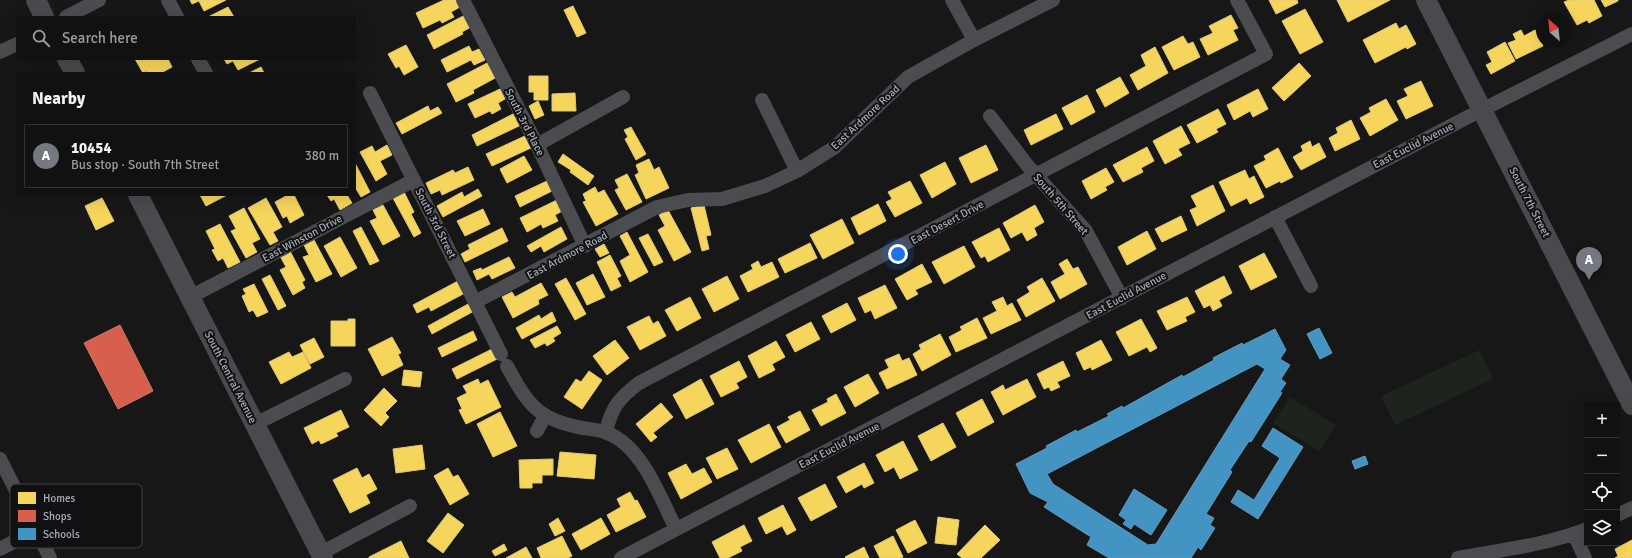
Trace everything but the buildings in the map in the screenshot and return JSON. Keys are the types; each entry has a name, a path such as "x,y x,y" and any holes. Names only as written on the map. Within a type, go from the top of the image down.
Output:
{"main road":[{"path":"36,0 44,16"},
{"name":"South 7th Street","path":"1426,0 1524,190 1632,405"},
{"path":"68,60 74,72"},
{"name":"South Central Avenue","path":"139,196 322,555"}],"street":[{"path":"68,16 99,0"},
{"path":"168,0 176,16"},
{"name":"South 3rd Place","path":"463,0 537,144 585,246"},
{"path":"952,0 974,40"},
{"name":"East Ardmore Road","path":"475,302 585,246 657,207 688,200 722,199 765,186 797,171 835,146 908,77 974,40 1053,0"},
{"name":"East Desert Drive","path":"606,431 614,407 626,393 639,383 1266,54 1237,0"},
{"name":"East Euclid Avenue","path":"621,558 1275,217 1632,34"},
{"path":"0,52 16,44"},
{"path":"199,60 205,72"},
{"name":"South 3rd Street","path":"370,92 504,360 528,401 545,416 563,424 606,431 620,439 631,448 642,462 676,529"},
{"path":"537,144 623,97"},
{"path":"762,100 797,171"},
{"name":"South 5th Street","path":"990,116 1036,175 1086,231 1122,298"},
{"name":"East Winston Drive","path":"190,297 414,180"},
{"path":"1275,217 1311,286"},
{"path":"255,424 345,379"},
{"path":"537,431 545,416"},
{"path":"0,459 13,484"},
{"path":"322,555 410,506"},
{"path":"1620,514 1632,508"},
{"path":"1458,558 1527,546 1584,530"},
{"path":"1574,534 1585,558"},
{"path":"0,549 10,544"},
{"path":"45,548 50,558"}],"shaded area":[{"path":"1480,350 1493,379 1395,425 1381,396"},
{"path":"1290,397 1336,425 1319,451 1273,423"}],"place":[{"name":"10454","path":"1589,280"}]}
